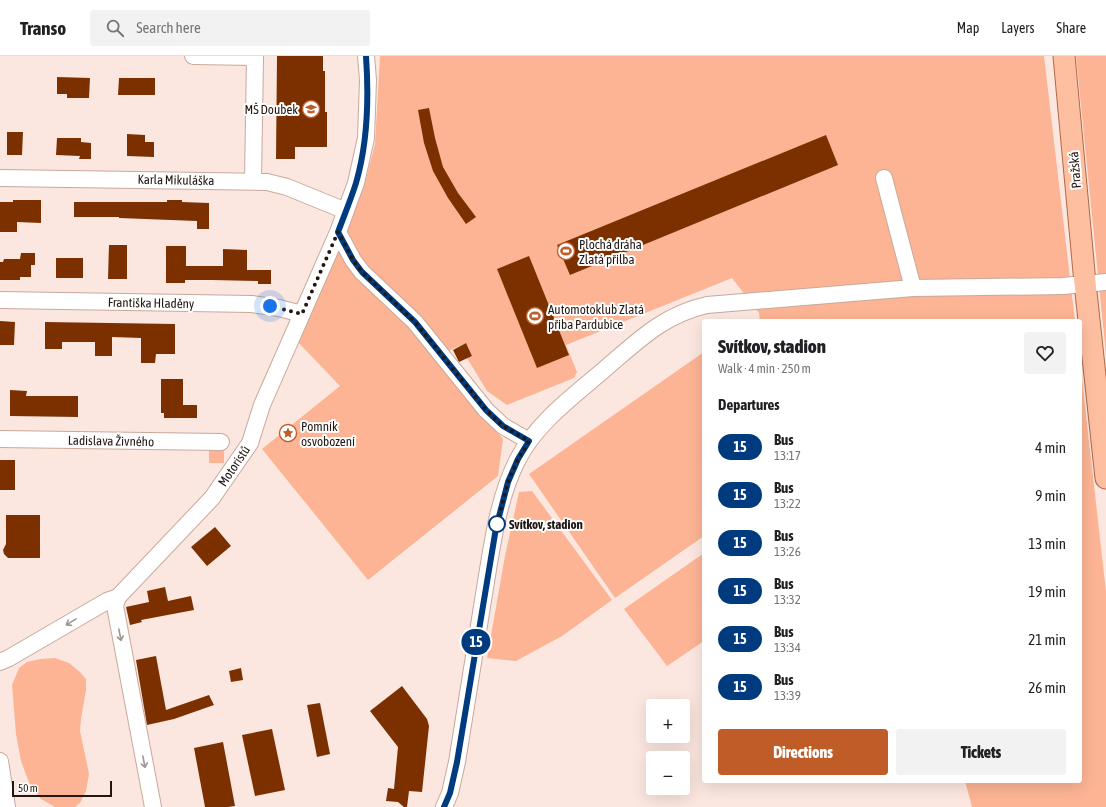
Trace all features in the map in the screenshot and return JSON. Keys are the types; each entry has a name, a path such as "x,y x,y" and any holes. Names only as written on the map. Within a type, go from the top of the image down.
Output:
{"main road":[{"name":"Pražská","path":"1064,56 1085,283 1106,478"}],"street":[{"path":"193,56 254,57 253,181"},
{"name":"Motoristů","path":"0,662 10,658 118,596 212,498 250,443 262,405 338,232 356,183 366,138 368,80 366,56"},
{"name":"Karla Mikuláška","path":"0,178 253,181 277,184 346,211"},
{"path":"884,178 913,288"},
{"path":"338,232 353,260 362,272 415,322 486,410 503,426 529,441"},
{"path":"444,807 450,793 457,762 496,528 508,482 518,459 529,441 558,410 641,338 674,316 690,308 725,303 913,288 1063,286 1106,282"},
{"name":"Františka Hladěny","path":"0,300 252,304 279,308 302,314"},
{"name":"Ladislava Živného","path":"0,439 221,442"},
{"path":"118,596 115,606 153,807"},
{"path":"0,761 7,807"}],"shaded area":[{"path":"380,56 1044,56 1075,319 760,319 759,313 732,278 566,345 577,372 574,378 507,405 487,391 467,358 472,356 466,343 446,352 414,327 503,439 498,476 368,580 262,449 340,386 296,340 366,179 375,144"},
{"path":"1076,56 1106,56 1106,355"},
{"path":"702,353 702,537 615,598 529,474"},
{"path":"1082,379 1106,592 1106,807 972,807 966,783 1082,783"},
{"path":"209,438 224,438 224,463 209,463"},
{"path":"532,491 612,600 562,636 516,661 487,658 505,556 519,492"},
{"path":"702,554 702,642 667,666 624,609"},
{"path":"55,658 69,663 86,679 86,690 80,731 89,774 86,791 80,803 75,807 55,807 41,799 30,785 21,761 16,734 12,685 19,668 27,662"}],"building":[{"name":"MŠ Doubek","path":"277,56 323,56 323,71 325,71 325,112 327,112 327,147 295,147 295,159 276,159"},
{"path":"57,77 90,78 89,98 67,98 67,94 57,94"},
{"path":"119,78 155,78 155,95 118,95"},
{"path":"429,108 443,167 458,193 476,217 466,224 448,198 433,171 424,143 418,110"},
{"path":"7,132 23,132 22,155 7,155"},
{"path":"127,134 145,135 145,142 154,142 154,157 127,156"},
{"path":"826,135 838,165 570,275 557,245"},
{"path":"57,138 81,138 81,142 91,143 91,159 79,159 80,156 56,155"},
{"path":"13,200 41,200 41,223 17,222 17,232 0,232 0,202 13,202"},
{"path":"167,200 209,203 209,229 197,229 197,221 119,217 74,217 74,202 167,202"},
{"path":"109,245 127,245 127,279 108,279"},
{"path":"166,246 186,246 186,266 223,266 223,249 247,250 247,270 271,270 271,284 258,284 258,281 212,280 185,280 185,283 166,283"},
{"path":"21,253 35,253 35,265 31,265 31,277 20,277 20,280 0,280 0,262 3,262 4,259 20,259"},
{"path":"529,256 569,355 537,368 497,269"},
{"path":"56,258 83,258 83,278 56,278"},
{"path":"0,321 15,322 14,345 0,345"},
{"path":"45,322 175,324 175,354 156,354 155,363 141,363 141,338 112,337 112,356 95,356 95,342 62,342 62,349 45,349"},
{"path":"466,343 472,356 459,362 453,350"},
{"path":"161,379 183,379 183,405 197,405 197,418 164,418 164,413 161,413"},
{"path":"10,390 27,391 26,396 78,396 78,417 10,416"},
{"path":"0,460 15,460 15,490 0,490"},
{"path":"6,515 40,515 40,558 8,558 4,554 3,550 6,544"},
{"path":"215,527 231,546 207,566 191,547"},
{"path":"165,587 168,601 191,596 194,610 141,620 142,622 130,625 126,607 149,602 147,591"},
{"path":"156,656 166,710 209,695 214,705 174,719 147,725 136,660"},
{"path":"241,668 243,680 231,682 229,671"},
{"path":"402,686 427,719 429,726 422,792 409,791 407,807 404,807 398,802 386,801 388,788 394,789 398,747 370,711"},
{"path":"320,703 330,754 317,757 307,705"},
{"path":"272,729 285,790 255,796 242,735"},
{"path":"223,742 235,806 205,807 194,748"}],"bus line":[{"name":"15","path":"366,56 368,80 366,138 356,183 338,232 353,260 362,272 415,322 486,410 503,426 529,441 518,459 508,482 496,528 457,762 450,793 444,807"}],"place":[{"name":"MŠ Doubek","path":"311,109"},
{"name":"Plochá dráha Zlatá přilba","path":"566,251"},
{"name":"Automotoklub Zlatá přiba Pardubice","path":"535,316"},
{"name":"Pomník osvobození","path":"288,433"},
{"name":"Svítkov, stadion","path":"497,524"}],"route":[{"path":"270,306 302,314 338,232 353,260 362,272 415,322 486,410 503,426 529,441 518,459 508,482 496,528 497,524"}]}
